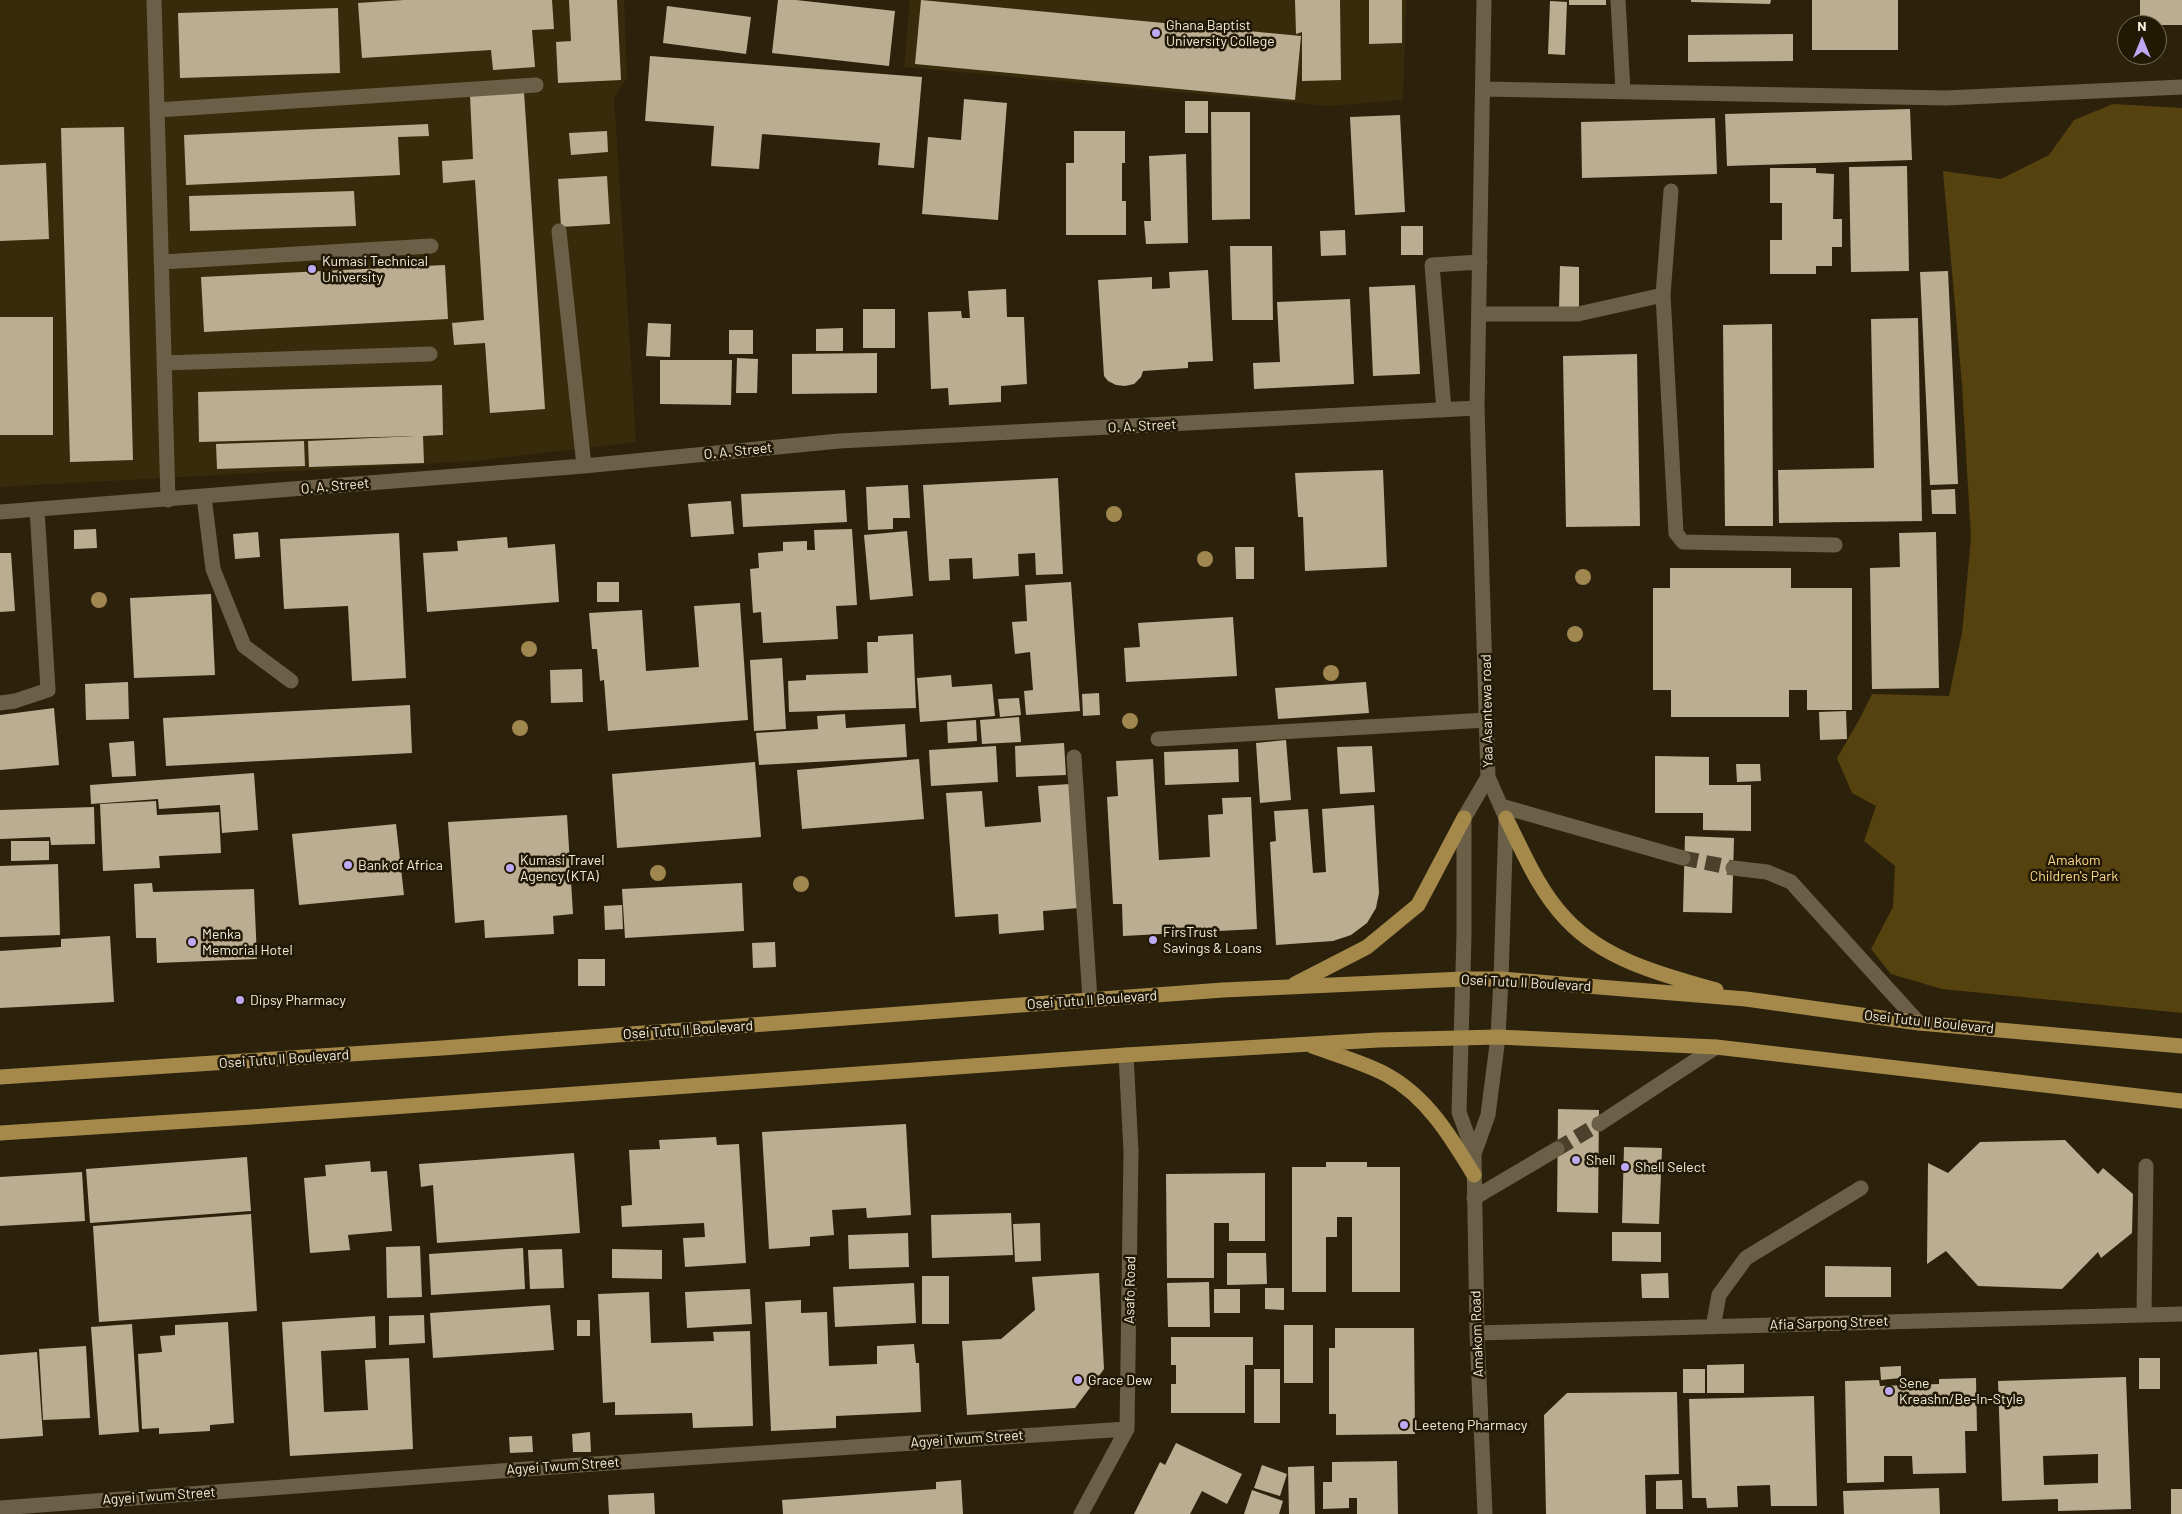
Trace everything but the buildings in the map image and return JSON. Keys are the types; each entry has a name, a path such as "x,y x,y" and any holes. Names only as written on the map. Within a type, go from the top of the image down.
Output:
{"main road":[{"path":"1503,812 1538,881 1566,919 1589,940 1615,956 1695,984 1746,999"},
{"path":"1290,986 1367,948 1413,910 1418,905 1438,870 1464,818"},
{"name":"Osei Tutu II Boulevard","path":"0,1077 442,1048 1290,986 1463,979 1501,979 1746,999 1920,1023 2182,1046"},
{"path":"0,1132 261,1116 1126,1055 1306,1044 1498,1037 1716,1047 2182,1101"},
{"path":"1306,1044 1387,1075 1400,1084 1446,1128 1474,1175"}],"street":[{"path":"154,0 168,500"},
{"name":"Yaa Asantewa road","path":"1462,1038 1464,818 1488,777 1477,408 1484,0"},
{"path":"1618,0 1623,91"},
{"path":"157,110 536,85"},
{"path":"1483,89 1946,98 2182,87"},
{"path":"1671,191 1663,295 1676,534 1683,542 1835,546"},
{"path":"559,231 584,466"},
{"path":"162,262 431,246"},
{"path":"1444,410 1432,265 1480,262"},
{"path":"1479,314 1578,314 1663,295"},
{"path":"164,363 430,354"},
{"name":"O. A. Street","path":"0,512 584,466 839,441 1477,408"},
{"path":"204,497 213,569 244,646 291,681"},
{"path":"0,702 15,701 48,690 37,509"},
{"path":"1158,739 1487,720"},
{"path":"1074,757 1090,1000"},
{"path":"1488,777 1503,812 1683,858"},
{"name":"Amakom Road","path":"1474,1154 1488,1115 1498,1037 1501,979 1503,812"},
{"path":"1733,868 1767,872 1792,882 1920,1023"},
{"name":"Amakom Road","path":"1462,1038 1459,1112 1474,1154 1477,1333 1485,1514"},
{"path":"1599,1124 1716,1047"},
{"name":"Asafo Road","path":"1081,1514 1127,1429 1131,1151 1126,1055"},
{"path":"1474,1198 1557,1149"},
{"path":"2144,1315 2146,1166"},
{"path":"1713,1327 1719,1295 1746,1258 1861,1188"},
{"name":"Afia Sarpong Street","path":"1477,1333 2182,1314"},
{"name":"Agyei Twum Street","path":"0,1508 594,1464 1127,1429"}],"shaded area":[{"name":"Kumasi Technical University","path":"0,0 624,0 627,78 614,97 636,442 475,461 0,487"},
{"name":"Ghana Baptist University College","path":"910,0 1406,0 1403,100 1330,106 904,67"}],"green space":[{"name":"Amakom Children's Park","path":"2113,104 2182,108 2182,1013 1942,989 1891,974 1871,949 1893,907 1895,866 1864,841 1876,806 1852,793 1837,758 1872,694 1949,696 1962,633 1971,538 1962,384 1943,171 2001,179 2049,155 2074,120"}],"tunnel":[{"path":"1683,858 1733,868"},
{"path":"1557,1149 1599,1124"}],"place":[{"name":"Ghana Baptist University College","path":"1156,33"},
{"name":"Kumasi Technical University","path":"312,269"},
{"name":"Bank of Africa","path":"348,865"},
{"name":"Kumasi Travel Agency (KTA)","path":"510,868"},
{"name":"FirsTrust Savings & Loans","path":"1153,940"},
{"name":"Menka Memorial Hotel","path":"192,942"},
{"name":"Dipsy Pharmacy","path":"240,1000"},
{"name":"Shell","path":"1576,1160"},
{"name":"Shell Select","path":"1625,1167"},
{"name":"Grace Dew","path":"1078,1380"},
{"name":"Sene Kreashn/Be-In-Style","path":"1889,1391"},
{"name":"Leeteng Pharmacy","path":"1404,1425"}]}
